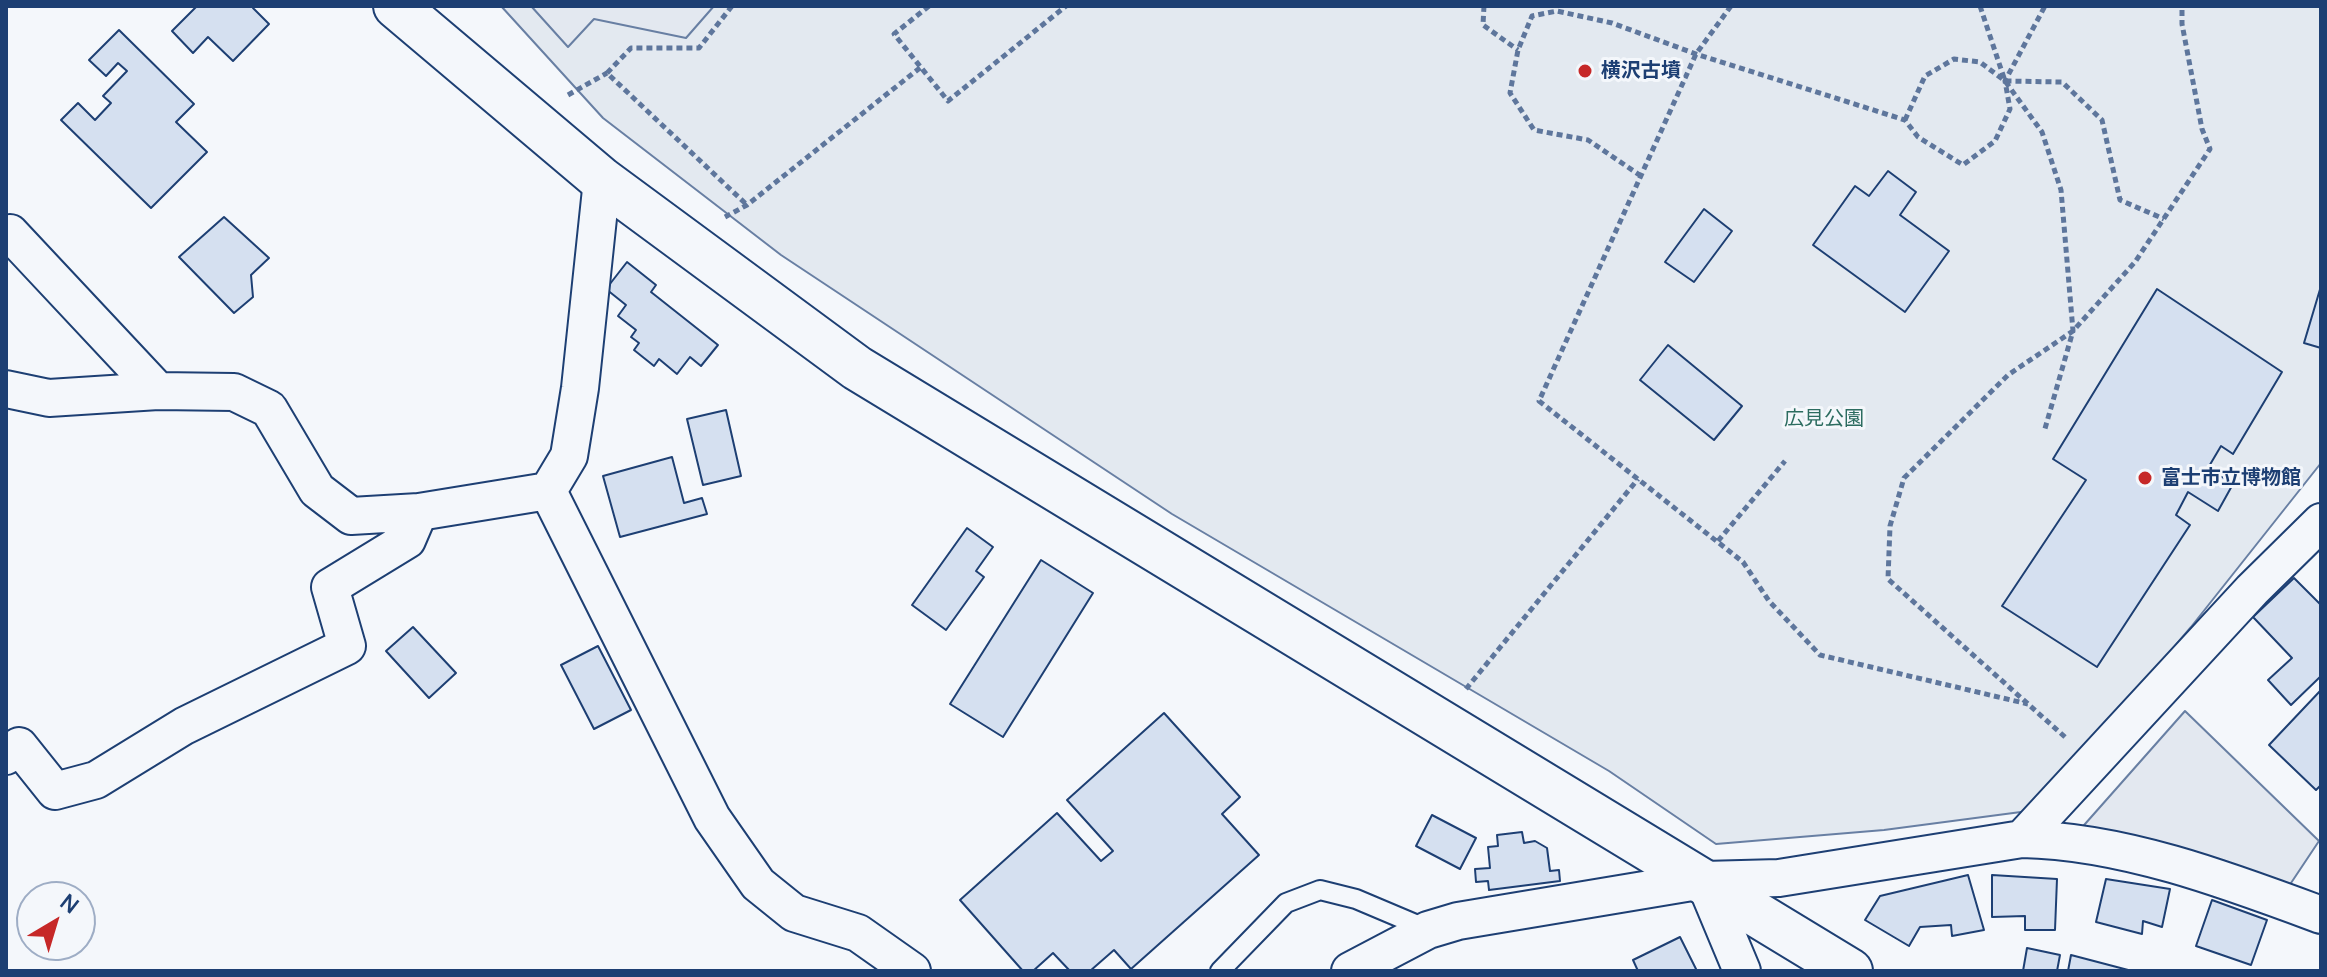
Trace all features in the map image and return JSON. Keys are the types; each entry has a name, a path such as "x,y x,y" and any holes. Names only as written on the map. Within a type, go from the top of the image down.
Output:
{"street":[{"path":"396,6 602,180 857,368 1850,971"},
{"path":"6,389 49,398 158,391 234,392 269,409 317,490 351,516 419,512 548,491 569,456 580,388 602,180"},
{"path":"6,237 10,233 158,391"},
{"path":"548,491 712,818 758,884 794,913 858,933 912,971"},
{"path":"6,756 19,746 55,791 96,780 184,726 347,646 330,587 407,540 419,512"},
{"path":"2022,839 2252,590 2321,522"},
{"path":"1350,971 1428,930 1458,921 1704,880 1779,878 2022,839 2058,840 2113,850 2228,881 2321,915"},
{"path":"1704,880 1742,971"}],"lane":[{"path":"1220,971 1286,903 1320,890 1356,899 1428,930"}],"path":[{"path":"568,95 607,73 631,48 699,48 732,6"},
{"path":"929,6 894,34 948,101 1066,6"},
{"path":"1484,6 1483,25 1518,50"},
{"path":"1731,6 1696,54 1539,401 1743,562 1769,601 1820,655 2028,704"},
{"path":"1641,176 1588,140 1534,130 1510,93 1518,50 1532,16 1557,11 1612,23 1696,54 1905,120 1918,137 1963,165 1995,141 2010,109 2005,81 1980,6"},
{"path":"2005,81 2045,6"},
{"path":"2072,744 1888,579 1890,526 1904,478 2008,375 2073,331 2135,262 2210,149 2202,129 2182,24 2182,6"},
{"path":"1905,120 1925,76 1954,59 1980,62 2005,81 2042,132 2061,190 2073,331 2044,432"},
{"path":"717,222 747,205 921,67"},
{"path":"607,73 747,205"},
{"path":"2005,81 2062,82 2102,120 2120,200 2164,219"},
{"path":"1718,541 1785,461"},
{"path":"1462,694 1638,479"}],"green space":[{"name":"広見公園","path":"501,6 2321,6 2321,463 2191,627 2036,810 1884,830 1716,844 1609,771 1172,514 781,255 603,118"}],"shaded area":[{"path":"531,6 714,6 686,38 594,19 568,47"},
{"path":"2185,711 2319,841 2285,892 2062,850"}],"building":[{"path":"197,6 255,6 253,8 269,24 233,61 208,37 193,53 172,31"},
{"path":"119,30 194,104 176,122 207,152 151,208 61,120 78,103 95,120 111,103 103,96 127,71 118,63 106,76 89,60"},
{"path":"1888,171 1916,192 1900,215 1949,251 1905,312 1813,245 1855,186 1869,196"},
{"path":"1704,209 1732,231 1694,282 1665,262"},
{"path":"224,217 269,258 251,275 253,297 234,313 179,257"},
{"path":"627,262 656,285 651,292 718,345 701,366 690,357 677,374 659,359 654,366 634,350 639,343 631,337 636,330 618,316 626,305 606,289"},
{"path":"2321,286 2321,348 2304,343"},
{"path":"2157,289 2282,372 2233,454 2221,446 2208,468 2233,484 2218,511 2188,492 2176,515 2190,525 2097,667 2002,606 2086,480 2053,459"},
{"path":"1668,345 1742,406 1714,440 1640,380"},
{"path":"726,410 741,476 703,485 687,419"},
{"path":"672,457 684,503 702,498 707,514 620,537 603,476"},
{"path":"967,528 993,547 976,571 984,577 946,630 912,605"},
{"path":"1041,560 1093,593 1003,737 950,704"},
{"path":"2294,578 2321,605 2321,676 2291,705 2268,680 2292,658 2253,617"},
{"path":"413,627 456,673 429,698 386,651"},
{"path":"598,646 631,710 594,729 561,665"},
{"path":"2321,690 2321,785 2316,790 2269,745"},
{"path":"1164,713 1240,797 1222,814 1259,855 1131,969 1114,950 1090,971 1070,971 1053,953 1033,971 1023,971 960,900 1057,813 1101,861 1113,851 1067,800"},
{"path":"1432,815 1476,838 1460,869 1416,846"},
{"path":"1522,832 1524,843 1535,841 1547,848 1550,871 1559,870 1560,881 1489,890 1488,881 1476,882 1475,869 1490,868 1488,847 1498,846 1497,835"},
{"path":"1968,875 1984,930 1952,936 1951,925 1920,927 1909,946 1865,920 1880,896"},
{"path":"1992,875 2057,879 2055,930 2025,930 2025,916 1992,917"},
{"path":"2106,879 2170,889 2162,927 2143,921 2142,934 2096,922"},
{"path":"2212,900 2267,920 2251,965 2196,946"},
{"path":"1680,937 1697,971 1638,971 1633,960"},
{"path":"2027,948 2060,955 2057,971 2023,971"},
{"path":"2071,955 2132,971 2068,971"}],"place":[{"name":"横沢古墳","path":"1585,71"},
{"name":"富士市立博物館","path":"2145,478"}]}
